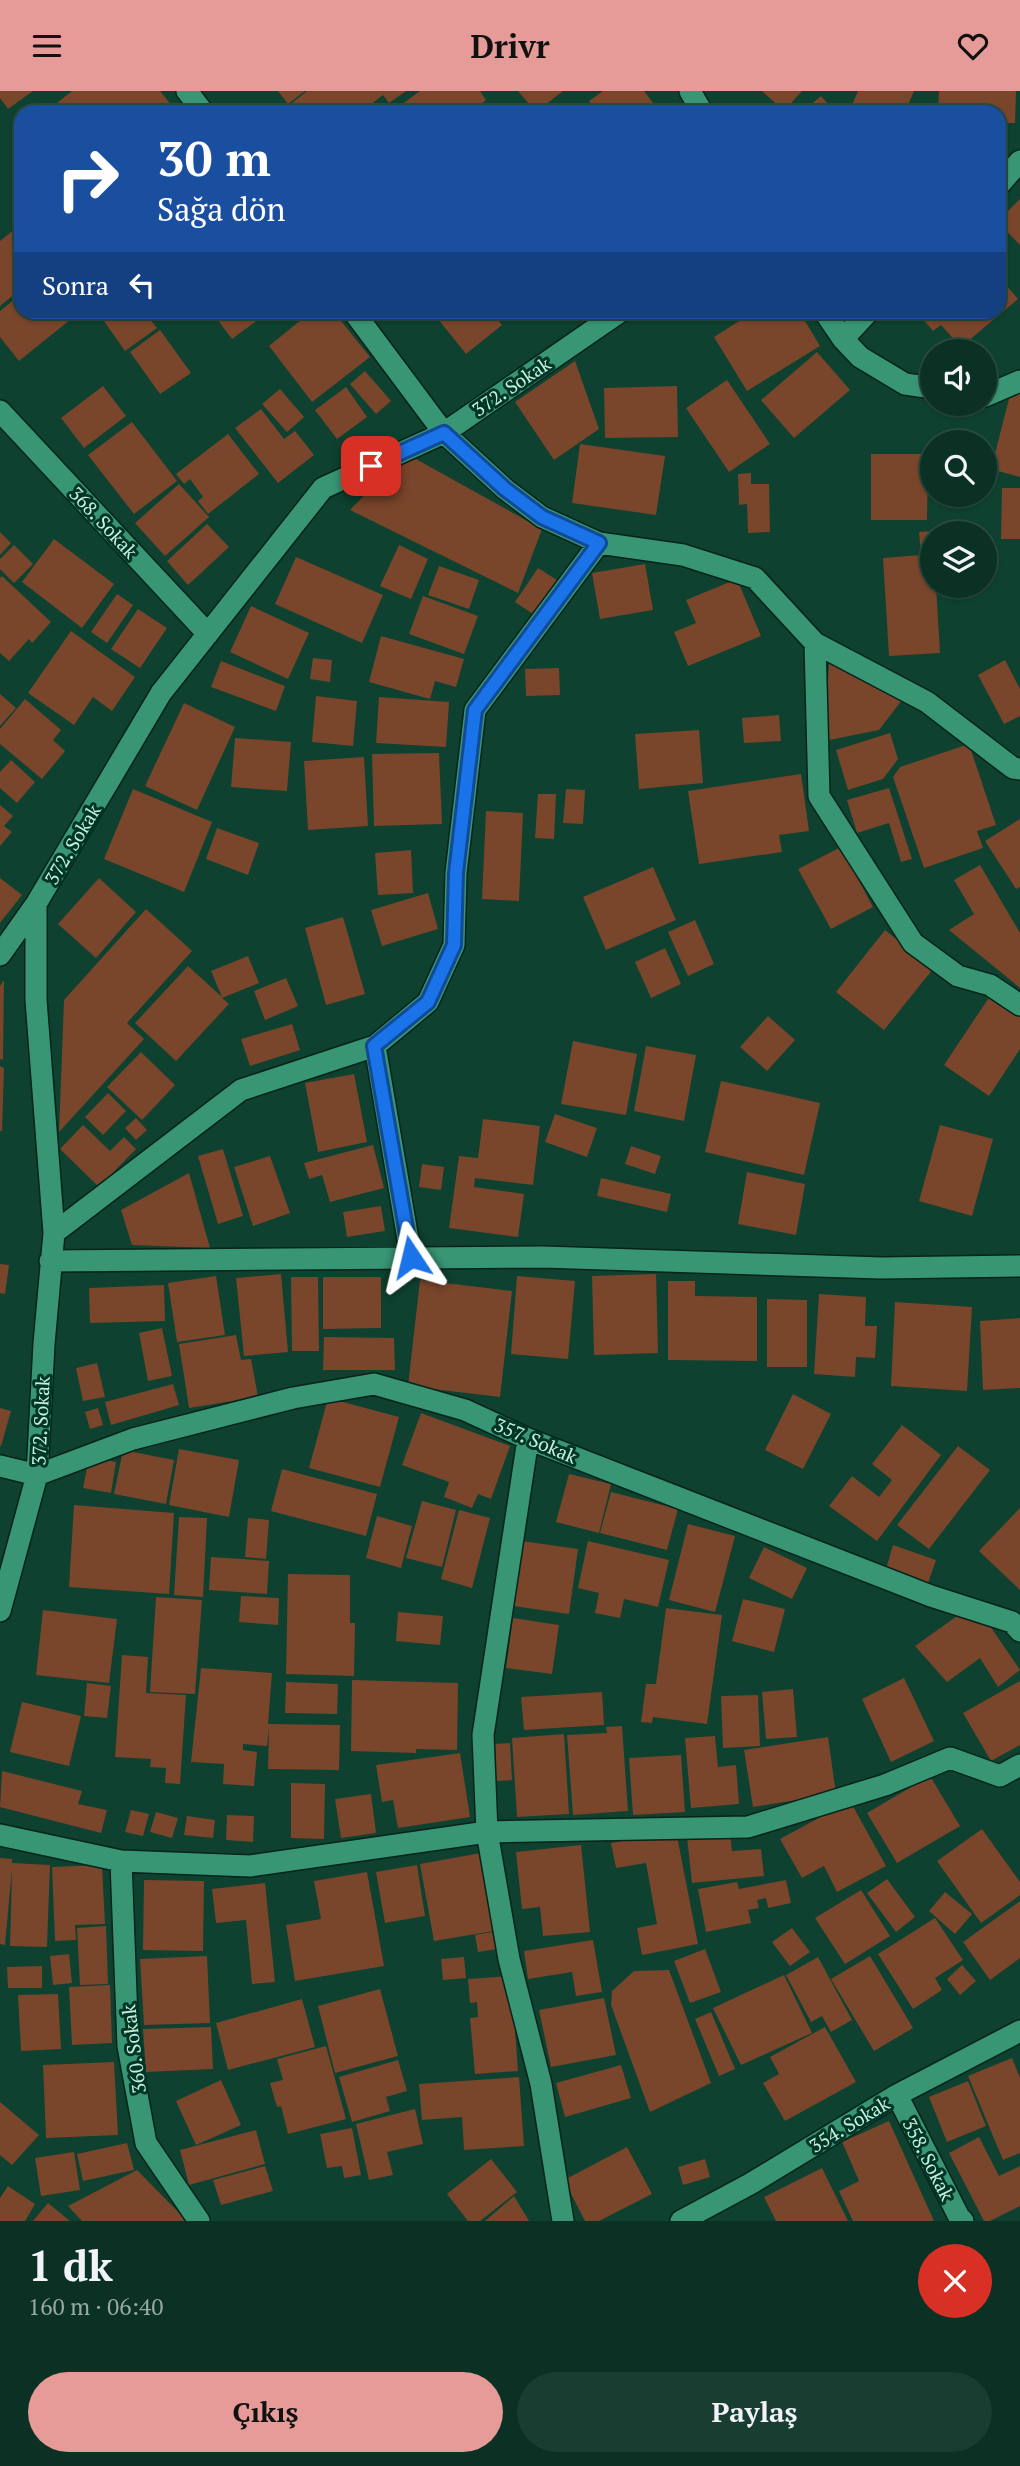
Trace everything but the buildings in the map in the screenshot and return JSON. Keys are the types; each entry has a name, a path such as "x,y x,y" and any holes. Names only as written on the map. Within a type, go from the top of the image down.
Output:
{"street":[{"path":"187,91 198,105"},
{"path":"1006,177 1020,161"},
{"path":"359,319 444,433 505,489 542,517 599,543 683,555 755,578 815,643 928,702 1013,768 1020,769"},
{"name":"372. Sokak","path":"0,1611 37,1475 54,1233 36,1000 36,904 161,693 323,488 444,433 609,319"},
{"path":"829,319 860,357 905,384 920,386"},
{"path":"843,339 862,319"},
{"path":"997,390 1020,381"},
{"name":"368. Sokak","path":"0,411 208,633"},
{"path":"54,1233 242,1090 374,1046 428,1002 454,945 456,873 475,710 599,543"},
{"path":"815,643 819,796 913,943 958,977 990,985 1020,1005"},
{"path":"0,955 36,904"},
{"path":"374,1046 411,1257"},
{"path":"50,1261 543,1257 881,1268 1020,1266"},
{"name":"357. Sokak","path":"37,1475 133,1439 293,1398 374,1384 465,1410 528,1439 931,1596 1012,1622 1020,1631"},
{"path":"528,1439 483,1735 487,1832 509,1959 541,2084 563,2221"},
{"path":"0,1466 37,1475"},
{"path":"0,1835 121,1861 250,1866 487,1832 748,1827 885,1785 950,1758 1000,1776 1020,1765"},
{"name":"360. Sokak","path":"121,1861 128,2046 146,2143 200,2221"},
{"name":"354. Sokak","path":"681,2221 897,2095 1020,2031"},
{"name":"358. Sokak","path":"897,2095 963,2221"}],"route":[{"path":"371,466 444,433 505,489 542,517 599,543 475,710 456,873 454,945 428,1002 374,1046 411,1257"}]}
